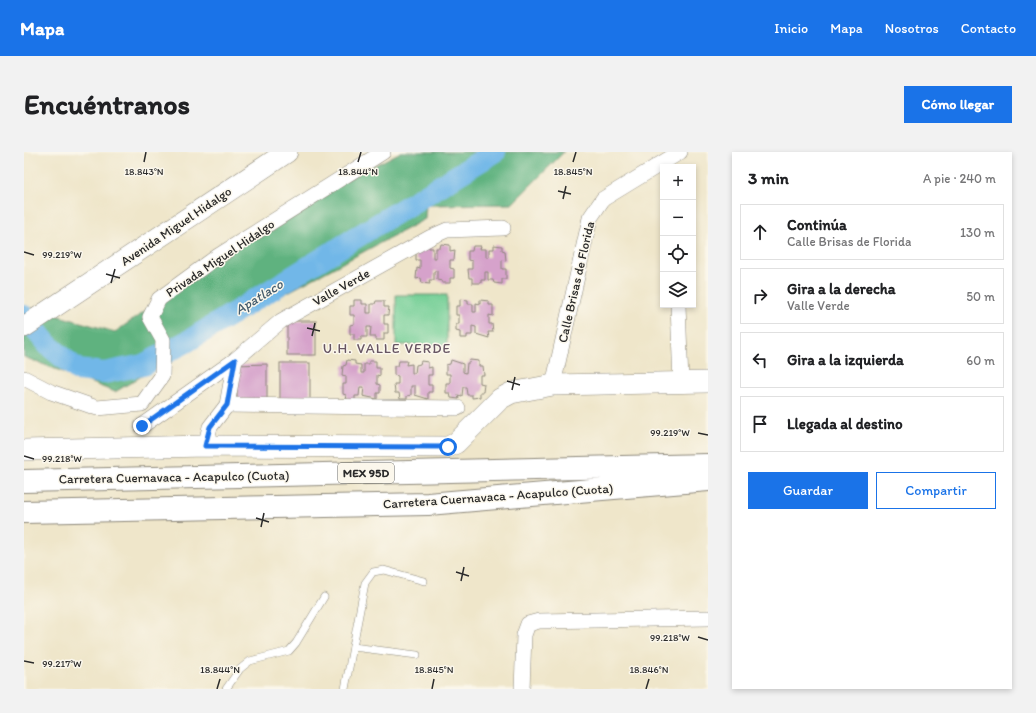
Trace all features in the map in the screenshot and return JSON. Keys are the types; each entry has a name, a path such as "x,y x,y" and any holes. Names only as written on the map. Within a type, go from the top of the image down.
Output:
{"highway":[{"name":"Carretera Cuernavaca - Acapulco (Cuota)","path":"24,481 708,465"},
{"name":"Carretera Cuernavaca - Acapulco (Cuota)","path":"24,512 428,504 708,480"}],"street":[{"name":"Avenida Miguel Hidalgo","path":"24,327 287,152"},
{"name":"Privada Miguel Hidalgo","path":"24,378 51,392 97,408 142,404 162,376 163,340 150,317 159,299 218,256 383,152"},
{"name":"Calle Brisas de Florida","path":"553,385 590,218 603,199 675,159"},
{"name":"Valle Verde","path":"142,426 235,360 281,321 431,237 447,230 502,228"},
{"path":"678,308 681,382"},
{"path":"205,446 210,427 227,405 235,360"},
{"path":"24,450 205,446 448,447 456,442 500,399 511,394 553,385 708,382"},
{"path":"227,405 458,408"},
{"path":"522,689 524,635 528,624 539,621 708,618"}],"lane":[{"path":"345,689 365,583 373,572 384,570 424,581"},
{"path":"226,689 240,669 250,661 288,651 296,643 324,597"},
{"path":"353,647 417,655"}],"green space":[{"path":"401,152 564,152 512,204 426,205 425,219 230,323 115,392 24,357 24,306 115,332 305,201"},
{"path":"396,295 447,295 447,345 396,345"}],"building":[{"path":"441,244 450,245 450,251 455,250 454,260 450,260 450,268 454,269 454,278 450,278 450,283 442,283 442,281 437,280 437,271 434,271 434,280 429,280 430,284 422,283 421,278 416,279 417,268 420,269 420,260 416,260 416,251 429,245 429,248 433,248 433,258 436,258 436,248 440,248"},
{"path":"494,245 502,246 502,250 505,251 506,261 502,260 502,269 506,269 506,279 502,279 502,284 494,283 493,280 488,280 488,272 485,272 485,280 481,280 481,283 472,283 472,278 469,278 468,269 472,269 472,261 468,260 468,251 472,251 473,246 481,246 480,249 486,249 486,257 489,257 489,249 494,249"},
{"path":"460,299 468,300 468,304 473,304 473,312 476,312 476,303 480,304 480,300 489,301 489,305 493,305 493,316 489,315 489,324 492,324 493,332 488,332 489,338 476,334 476,327 472,326 472,335 467,335 467,338 460,338 460,332 456,331 456,324 459,324 459,315 456,315 456,306 460,306"},
{"path":"354,300 362,300 362,304 367,304 367,313 371,313 371,304 375,304 376,301 384,301 384,307 389,307 388,315 384,315 384,324 388,324 388,333 384,333 384,340 376,340 376,337 370,337 371,327 367,327 367,337 361,337 361,340 354,340 354,334 350,334 350,325 354,324 354,315 350,315 350,306 354,306"},
{"path":"287,321 316,321 316,355 287,355"},
{"path":"347,360 355,361 355,364 361,365 361,373 364,373 364,364 369,364 369,361 376,361 376,368 380,368 380,376 377,375 377,384 380,385 380,393 377,393 377,399 363,396 364,387 360,387 359,396 355,396 355,400 347,400 346,395 343,394 343,384 346,384 346,376 342,375 343,366 346,365"},
{"path":"451,360 463,364 463,372 466,373 467,363 469,363 470,360 479,361 479,366 483,366 484,375 480,375 480,383 484,384 483,392 480,392 480,397 472,398 472,395 467,395 466,387 463,387 462,396 458,395 459,399 451,398 450,393 446,393 446,383 450,383 450,374 446,374 446,365 450,364"},
{"path":"399,361 407,361 406,365 412,364 412,373 415,373 416,365 420,364 421,361 428,362 428,368 432,367 432,375 428,375 428,385 432,385 432,392 428,392 428,399 415,395 415,386 411,386 411,395 407,396 407,399 400,399 399,393 395,393 394,384 398,384 398,376 394,375 394,366 398,366"},
{"path":"280,363 310,363 310,399 280,399"},
{"path":"267,364 267,400 237,400 237,365"}],"waterway":[{"name":"Apatlaco","path":"24,316 48,345 78,370 104,373 143,365 188,341 495,152"}],"district":[{"name":"U.H. VALLE VERDE","path":"387,348"}],"route":[{"path":"142,426 235,360 227,405 210,427 205,446 448,447"}]}
